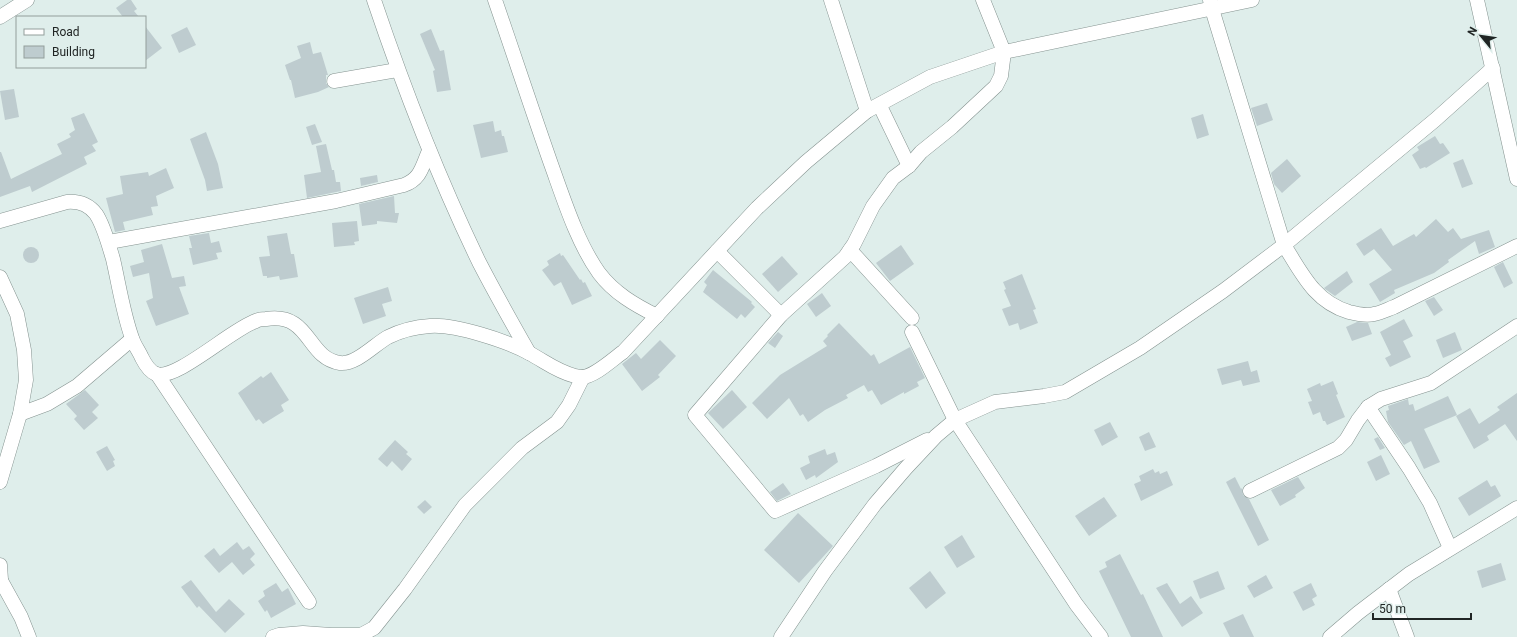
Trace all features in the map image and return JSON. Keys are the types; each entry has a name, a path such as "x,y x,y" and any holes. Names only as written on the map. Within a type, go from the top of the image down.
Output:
{"street":[{"path":"0,17 27,0"},
{"path":"374,0 398,70 429,151 479,261 529,353"},
{"path":"495,0 565,204 585,249 599,273 615,290 634,304 657,316"},
{"path":"831,0 867,111"},
{"path":"936,436 876,466 775,512 695,415 781,315 845,257 881,194 893,178 909,166 921,152 952,127 996,86 1001,76 1004,52 984,0"},
{"path":"157,374 167,374 179,369 230,335 256,320 276,317 290,320 303,330 314,346 327,359 342,364 353,361 387,338 407,328 432,326 458,329 492,337 529,353 562,373 583,377 601,369 623,352 757,208 806,162 867,111 880,106 930,77 1004,52 1211,4 1252,0"},
{"path":"1477,0 1517,179"},
{"path":"1211,4 1284,245 1301,272 1322,299 1332,306 1342,310 1362,314 1374,314 1394,306 1517,246"},
{"path":"781,637 825,571 876,504 906,468 936,436 955,420 995,402 1065,392 1146,344 1223,291 1284,245 1435,120 1493,68"},
{"path":"334,82 398,70"},
{"path":"880,106 909,166"},
{"path":"108,242 336,201 404,185 418,178 429,151"},
{"path":"0,221 67,202 77,201 88,206 97,215 108,242 132,339 148,368 157,374 309,602"},
{"path":"850,250 912,325 955,420 1076,604 1101,637"},
{"path":"717,251 781,315"},
{"path":"0,277 16,314 24,350 26,380 20,414 0,482"},
{"path":"1250,491 1338,448 1346,440 1368,407 1381,399 1431,383 1517,326"},
{"path":"20,414 47,404 77,386 132,339"},
{"path":"273,637 279,634 303,633 361,635 374,628 405,589 464,505 522,448 557,422 569,405 583,377"},
{"path":"1368,407 1409,468 1430,503 1450,548"},
{"path":"1330,637 1358,613 1409,574 1517,508"},
{"path":"0,565 0,580 21,617 29,637"},
{"path":"1389,589 1407,637"}],"building":[{"path":"127,0 131,0 137,9 134,11 138,16 122,16 116,8"},
{"path":"146,27 162,48 146,60"},
{"path":"187,27 196,45 179,53 171,35"},
{"path":"431,29 440,51 444,50 451,90 437,92 433,71 435,70 420,34"},
{"path":"310,42 313,54 321,52 328,75 326,75 326,83 329,87 318,92 295,98 291,80 285,65 301,58 297,46"},
{"path":"14,89 19,117 5,120 0,91"},
{"path":"1267,103 1273,120 1257,126 1251,108"},
{"path":"84,113 98,142 92,145 96,151 84,157 87,164 32,192 30,186 0,197 0,152 11,179 62,154 57,144 71,137 69,134 75,130 71,118"},
{"path":"1203,114 1209,135 1197,139 1191,118"},
{"path":"493,121 495,132 501,130 502,136 504,136 508,152 481,158 473,125"},
{"path":"315,124 322,142 312,145 306,127"},
{"path":"206,132 218,164 223,188 207,191 205,180 190,139"},
{"path":"1435,136 1440,144 1443,143 1450,153 1426,168 1420,169 1412,155 1419,150 1417,147"},
{"path":"326,144 332,170 334,170 336,182 340,182 341,191 307,198 304,175 321,172 316,146"},
{"path":"1287,159 1301,176 1282,193 1274,184 1271,173"},
{"path":"1463,159 1473,184 1462,188 1453,163"},
{"path":"166,168 174,188 156,196 158,206 151,207 153,215 123,222 125,230 115,232 106,198 123,194 120,176 148,172 149,176"},
{"path":"377,175 378,182 361,186 360,178"},
{"path":"394,196 395,213 399,213 397,223 377,221 377,224 362,226 359,204"},
{"path":"1436,219 1448,232 1453,228 1461,239 1489,230 1495,247 1479,254 1475,241 1448,260 1449,262 1434,273 1394,290 1395,293 1380,302 1369,284 1392,270 1374,249 1364,256 1356,244 1381,228 1393,246 1414,234 1416,237"},
{"path":"357,221 359,241 354,242 355,245 334,247 332,223"},
{"path":"209,233 211,243 219,241 222,252 216,253 218,259 193,265 189,248 192,248 189,236"},
{"path":"287,233 291,254 294,254 298,277 280,280 279,276 267,278 267,276 263,276 259,257 270,256 267,236"},
{"path":"162,244 172,278 184,276 186,286 179,287 189,314 156,326 146,301 153,298 149,273 133,277 130,266 144,262 141,250"},
{"path":"901,245 914,264 890,281 876,263"},
{"path":"31,247 38,252 39,255 34,262 31,263 24,258 23,255 28,248"},
{"path":"560,253 561,256 563,255 580,280 581,279 583,283 585,282 592,296 572,305 561,282 554,286 542,270 549,265 547,261"},
{"path":"782,256 798,274 778,292 762,274"},
{"path":"1503,262 1513,283 1504,288 1494,267"},
{"path":"713,270 752,302 751,303 755,307 745,318 741,314 737,319 703,292 707,285 704,282"},
{"path":"1347,271 1353,282 1335,296 1324,288"},
{"path":"1022,274 1036,309 1033,310 1038,323 1020,330 1018,323 1009,326 1002,309 1011,306 1004,290 1006,289 1003,282"},
{"path":"388,287 392,301 382,304 386,316 363,324 354,298"},
{"path":"822,293 831,306 816,317 807,304"},
{"path":"1434,297 1443,310 1434,316 1425,301"},
{"path":"1404,319 1413,336 1403,341 1411,357 1390,367 1385,358 1391,355 1380,332"},
{"path":"1357,322 1368,323 1372,334 1352,341 1346,327"},
{"path":"839,323 871,356 874,354 879,364 910,347 925,378 917,382 919,386 904,394 904,392 881,405 872,390 868,392 864,385 846,395 848,398 825,410 808,422 803,414 800,416 789,398 767,419 752,403 780,375 827,346 823,341"},
{"path":"778,332 783,336 775,348 768,343"},
{"path":"1455,332 1462,350 1443,358 1436,340"},
{"path":"660,340 676,356 658,375 660,377 642,391 622,364 636,353 641,359"},
{"path":"1248,361 1251,372 1257,370 1260,382 1243,386 1241,380 1222,385 1217,369"},
{"path":"271,372 289,400 281,405 284,411 263,424 259,419 256,421 238,393 261,376 263,378"},
{"path":"1333,381 1338,394 1336,395 1345,417 1327,425 1325,421 1323,421 1320,412 1313,415 1308,402 1312,401 1307,389 1320,383 1321,386"},
{"path":"85,390 99,405 92,412 98,418 84,430 74,419 77,416 66,404"},
{"path":"732,390 747,407 723,429 708,413"},
{"path":"1517,393 1517,441 1505,424 1487,436 1489,440 1474,449 1456,416 1470,408 1479,424 1500,410 1497,407"},
{"path":"1448,396 1457,415 1424,429 1440,462 1424,469 1411,441 1404,445 1388,422 1386,411 1389,410 1388,406 1408,399 1409,405 1413,404 1415,411"},
{"path":"1110,422 1118,437 1102,446 1094,430"},
{"path":"1149,432 1156,447 1145,451 1139,437"},
{"path":"1378,437 1385,448 1380,450 1374,439"},
{"path":"395,440 408,452 406,454 412,459 402,471 392,461 387,467 378,459"},
{"path":"107,446 115,460 113,461 115,466 107,471 96,452"},
{"path":"825,449 827,455 835,452 838,462 816,478 815,475 806,480 800,468 810,463 808,456"},
{"path":"1381,455 1390,474 1376,481 1367,462"},
{"path":"1153,469 1155,473 1159,471 1160,474 1167,471 1173,485 1141,501 1134,484 1141,481 1139,476"},
{"path":"1235,477 1241,489 1242,488 1243,495 1249,499 1269,540 1258,546 1226,482"},
{"path":"1298,477 1305,488 1295,495 1296,497 1280,506 1271,490"},
{"path":"1487,480 1491,487 1495,485 1501,496 1469,516 1458,498"},
{"path":"783,483 791,494 777,501 770,492"},
{"path":"1104,497 1117,516 1089,536 1075,516"},
{"path":"425,500 432,507 424,514 417,507"},
{"path":"798,513 833,546 799,583 764,550"},
{"path":"962,535 975,557 957,568 944,547"},
{"path":"237,542 243,550 249,546 255,554 250,559 255,565 243,575 232,562 219,573 204,556 214,548 220,556"},
{"path":"1120,554 1141,595 1143,594 1163,637 1131,637 1099,571 1107,567 1105,562"},
{"path":"1501,563 1506,580 1482,588 1477,571"},
{"path":"930,571 946,593 926,609 909,588"},
{"path":"1218,571 1225,589 1200,599 1193,581"},
{"path":"1266,575 1273,588 1254,598 1247,586"},
{"path":"191,580 216,612 229,599 245,614 225,633 199,606 197,608 181,587"},
{"path":"276,583 282,592 288,588 296,604 271,618 267,610 265,612 258,601 265,596 263,591"},
{"path":"1167,583 1180,604 1191,596 1203,613 1182,627 1156,588"},
{"path":"1311,583 1317,596 1312,599 1315,605 1303,611 1293,592"},
{"path":"1243,614 1254,637 1230,637 1223,623"}]}
